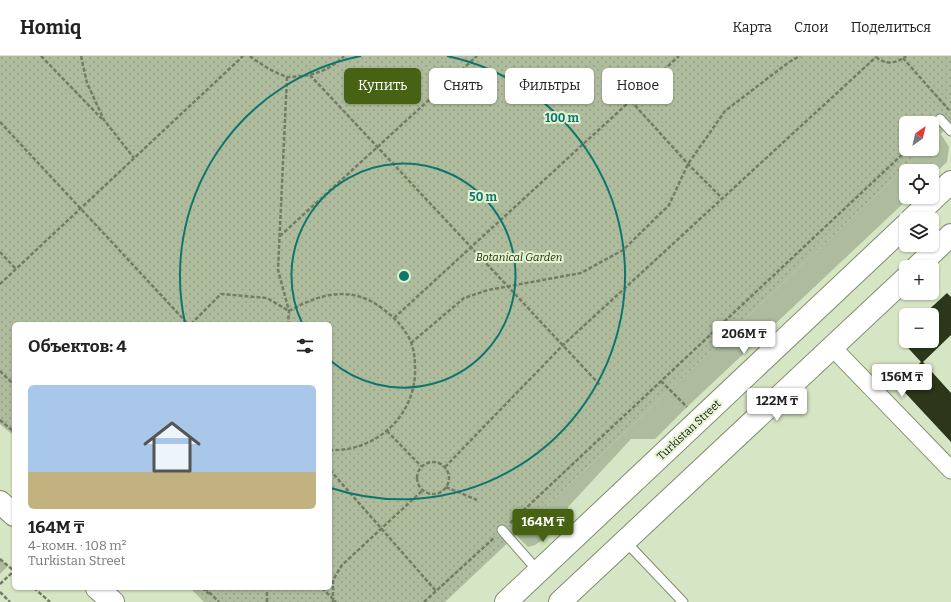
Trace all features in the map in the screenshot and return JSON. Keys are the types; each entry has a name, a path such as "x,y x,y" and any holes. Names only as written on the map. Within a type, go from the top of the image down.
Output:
{"main road":[{"path":"919,212 951,182"},
{"name":"Turkistan Street","path":"506,602 899,232"},
{"path":"924,260 951,235"},
{"path":"560,602 899,285"},
{"path":"0,502 12,513"},
{"path":"99,590 113,602"}],"street":[{"path":"832,347 951,470"}],"lane":[{"path":"940,119 951,131"},
{"path":"502,530 539,571"},
{"path":"625,541 684,602"}],"path":[{"path":"41,56 104,120 134,158"},
{"path":"81,56 87,83 104,120"},
{"path":"0,284 243,56"},
{"path":"250,56 263,66 287,76 310,75 324,71 333,66 344,56"},
{"path":"280,236 477,56"},
{"path":"666,68 679,56"},
{"path":"411,343 464,298 488,290 581,273 623,250 668,205 688,164 725,111 789,62 800,56"},
{"path":"445,467 563,345 875,56 881,61 894,63 906,56"},
{"path":"903,58 950,110"},
{"path":"310,75 600,385"},
{"path":"287,76 278,270 290,311 288,322"},
{"path":"394,318 627,104"},
{"path":"633,104 688,164 722,198"},
{"path":"0,122 188,322"},
{"path":"424,602 901,156"},
{"path":"0,252 16,269"},
{"path":"290,311 315,298 343,293 366,299 394,318 407,334 411,343 415,360 416,374 414,388 403,414 394,425 372,441 345,450 332,450"},
{"path":"192,322 221,294 267,298 290,311"},
{"path":"0,371 12,384"},
{"path":"661,381 687,407"},
{"path":"0,420 12,430"},
{"path":"387,431 421,466"},
{"path":"431,462 436,462 445,467 449,477 446,487 437,493 432,494 422,490 417,481 417,476 421,466 431,462"},
{"path":"332,472 436,591"},
{"path":"446,487 477,500"},
{"path":"334,601 333,580 342,565 422,490"},
{"path":"0,559 12,569"},
{"path":"0,584 12,573"},
{"path":"36,590 50,602"},
{"path":"204,590 218,601"},
{"path":"208,590 218,601"},
{"path":"266,602 267,590"},
{"path":"324,590 334,601"},
{"path":"0,592 10,602"}],"green space":[{"name":"Botanical Garden","path":"0,56 951,56 951,124 939,135 939,116 899,116 899,156 918,156 909,164 899,164 899,174 445,602 204,602 192,590 332,590 332,322 12,322 12,434 0,424"},
{"path":"941,134 949,147 947,162 939,169 939,164 909,164 918,156 939,156 939,136"},
{"path":"899,174 899,204 903,204 655,439 631,439 568,507 567,523 535,545 528,547 516,535"},
{"path":"0,559 8,566 0,574"}],"building":[{"path":"947,293 951,297 951,335 939,347 939,308 931,308"},
{"path":"908,348 938,348 923,362 951,393 951,442 897,384 921,362"}]}
